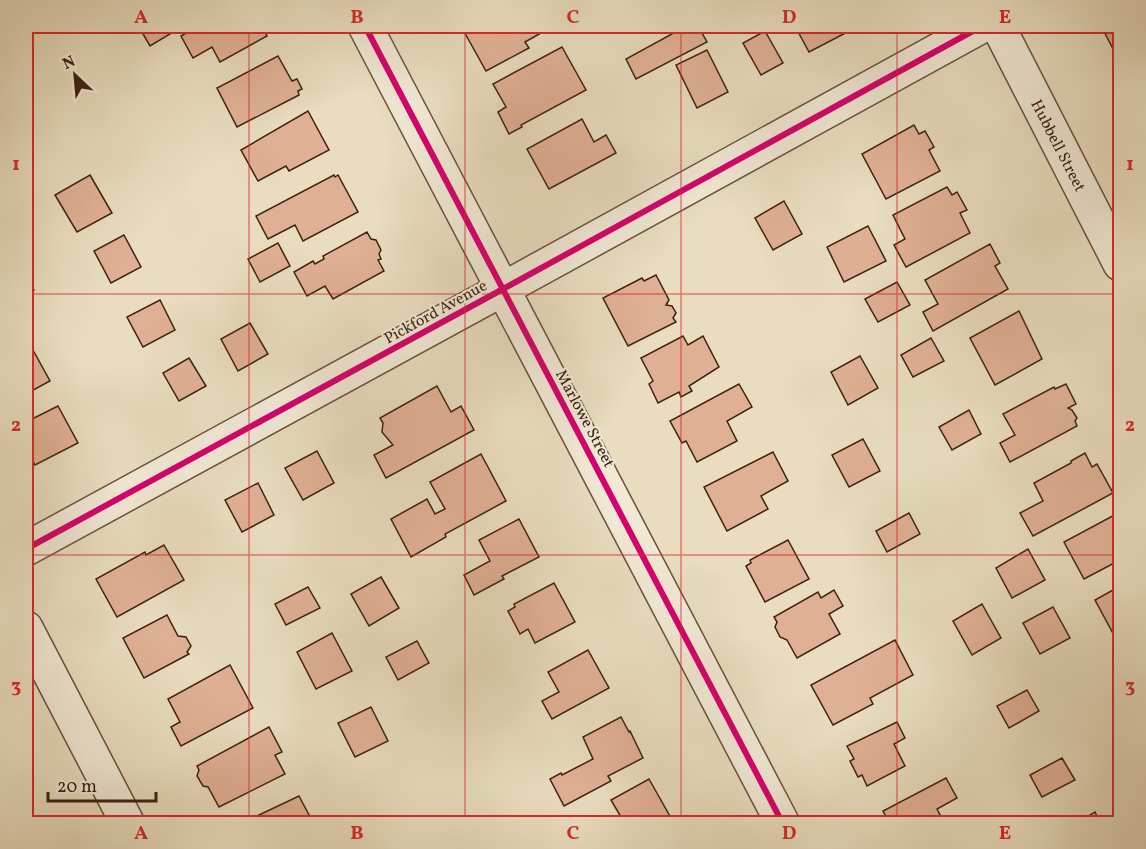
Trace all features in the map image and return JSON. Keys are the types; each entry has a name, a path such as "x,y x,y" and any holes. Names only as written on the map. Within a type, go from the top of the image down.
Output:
{"street":[{"name":"Marlowe Street","path":"365,26 783,824"},
{"name":"Pickford Avenue","path":"26,549 982,26"},
{"name":"Hubbell Street","path":"998,26 1120,264"},
{"path":"26,628 128,824"}],"building":[{"path":"179,26 180,28 150,46 139,27"},
{"path":"198,26 262,26 267,36 220,62 212,47 193,58 181,36"},
{"path":"467,26 536,26 541,33 525,42 529,48 486,71 462,28"},
{"path":"668,26 698,26 707,42 636,79 626,59 672,34"},
{"path":"795,26 859,26 809,52"},
{"path":"1101,26 1120,26 1120,62"},
{"path":"765,31 783,63 761,75 743,43"},
{"path":"562,47 586,90 521,125 522,127 509,134 498,112 506,107 493,84"},
{"path":"707,50 728,92 697,108 676,65"},
{"path":"278,56 292,81 297,79 302,89 298,91 299,95 237,127 217,88"},
{"path":"308,111 329,150 289,171 286,166 258,181 241,150"},
{"path":"582,119 594,142 606,135 616,153 549,189 527,149"},
{"path":"914,125 919,134 925,131 934,147 929,150 940,171 886,199 862,154"},
{"path":"90,175 112,213 77,232 55,195"},
{"path":"334,175 335,177 338,175 358,212 303,241 295,225 268,239 256,216"},
{"path":"947,187 952,195 957,192 967,210 960,213 970,233 906,267 894,245 905,239 893,215"},
{"path":"784,201 802,234 773,250 755,218"},
{"path":"868,226 886,261 844,282 827,247"},
{"path":"367,232 371,239 376,240 381,250 379,254 381,259 378,260 384,271 333,299 325,286 307,296 294,272 313,261 315,264 324,259 323,256"},
{"path":"124,235 141,267 111,283 94,251"},
{"path":"278,243 290,266 260,282 248,259"},
{"path":"990,244 1000,263 995,266 1008,289 933,331 923,312 938,304 925,280"},
{"path":"26,274 34,290 26,295"},
{"path":"656,275 669,300 666,305 672,306 676,313 673,318 676,322 628,346 603,298 642,278 644,281"},
{"path":"897,282 910,305 878,322 865,299"},
{"path":"160,300 175,330 143,347 127,317"},
{"path":"1019,311 1042,359 995,385 970,338"},
{"path":"250,323 268,354 238,371 221,339"},
{"path":"683,336 688,345 703,336 719,367 689,386 692,391 681,397 679,392 658,403 649,384 653,381 641,358"},
{"path":"931,338 944,361 913,377 901,355"},
{"path":"28,341 50,381 26,394 26,342"},
{"path":"860,356 878,388 848,405 831,372"},
{"path":"189,358 206,386 179,401 163,373"},
{"path":"739,384 752,407 727,421 737,441 697,462 686,441 682,443 670,421"},
{"path":"1066,384 1076,404 1068,408 1077,418 1075,421 1077,426 1010,462 1000,443 1015,435 1003,414 1054,387 1055,389"},
{"path":"437,386 451,412 461,406 474,430 386,478 374,455 393,445 382,432 383,423 380,418"},
{"path":"58,406 78,443 35,465 26,448 26,422"},
{"path":"969,410 981,434 952,450 939,427"},
{"path":"863,439 880,471 849,487 832,455"},
{"path":"317,451 334,483 303,500 285,468"},
{"path":"773,452 788,481 761,496 768,509 727,531 704,487"},
{"path":"1085,453 1092,467 1097,464 1113,493 1033,536 1020,513 1043,501 1034,483"},
{"path":"481,454 506,501 445,534 446,537 411,557 391,519 427,499 435,514 445,509 430,482"},
{"path":"258,483 274,515 242,532 225,500"},
{"path":"1120,512 1120,560 1084,579 1064,542"},
{"path":"909,513 920,534 887,552 876,531"},
{"path":"519,519 539,557 502,576 504,579 474,595 464,575 490,561 479,540"},
{"path":"788,540 809,579 765,602 746,566 751,563 750,560"},
{"path":"164,545 184,580 117,617 96,579 145,552 146,555"},
{"path":"1028,549 1045,580 1012,598 996,568"},
{"path":"381,577 399,608 369,626 351,594"},
{"path":"554,583 575,622 535,643 528,629 520,634 508,611 515,607 514,604"},
{"path":"1120,586 1120,635 1115,637 1095,600"},
{"path":"308,587 320,608 286,625 275,604"},
{"path":"834,590 843,606 829,614 840,634 797,658 787,640 780,637 775,627 777,622 774,617 818,592 821,598"},
{"path":"982,604 1001,638 972,655 953,621"},
{"path":"1053,607 1070,638 1040,654 1023,623"},
{"path":"167,615 178,636 186,637 191,646 187,652 189,654 144,678 123,638"},
{"path":"332,633 352,671 316,689 297,652"},
{"path":"895,640 913,675 870,698 873,704 833,725 811,685"},
{"path":"417,641 429,663 398,680 386,657"},
{"path":"588,650 609,688 552,719 542,701 559,692 548,672"},
{"path":"230,665 253,708 181,746 171,727 180,722 168,699"},
{"path":"1027,690 1039,711 1009,728 997,706"},
{"path":"371,707 388,741 355,757 338,723"},
{"path":"621,717 643,758 608,776 611,781 564,806 550,779 593,759 583,737"},
{"path":"897,722 905,738 894,744 905,766 867,786 862,775 858,777 850,761 854,759 847,746"},
{"path":"269,727 282,752 275,755 285,774 219,807 208,787 203,786 197,776 199,770 197,766"},
{"path":"1062,758 1075,780 1042,797 1030,775"},
{"path":"946,778 957,798 937,809 945,824 890,824 883,811"},
{"path":"649,779 671,818 662,824 625,824 611,800"},
{"path":"299,796 309,815 298,822 299,824 240,824"},
{"path":"1095,812 1101,824 1075,824"}],"cycle path":[{"path":"365,26 783,824"},
{"path":"26,549 982,26"}]}
